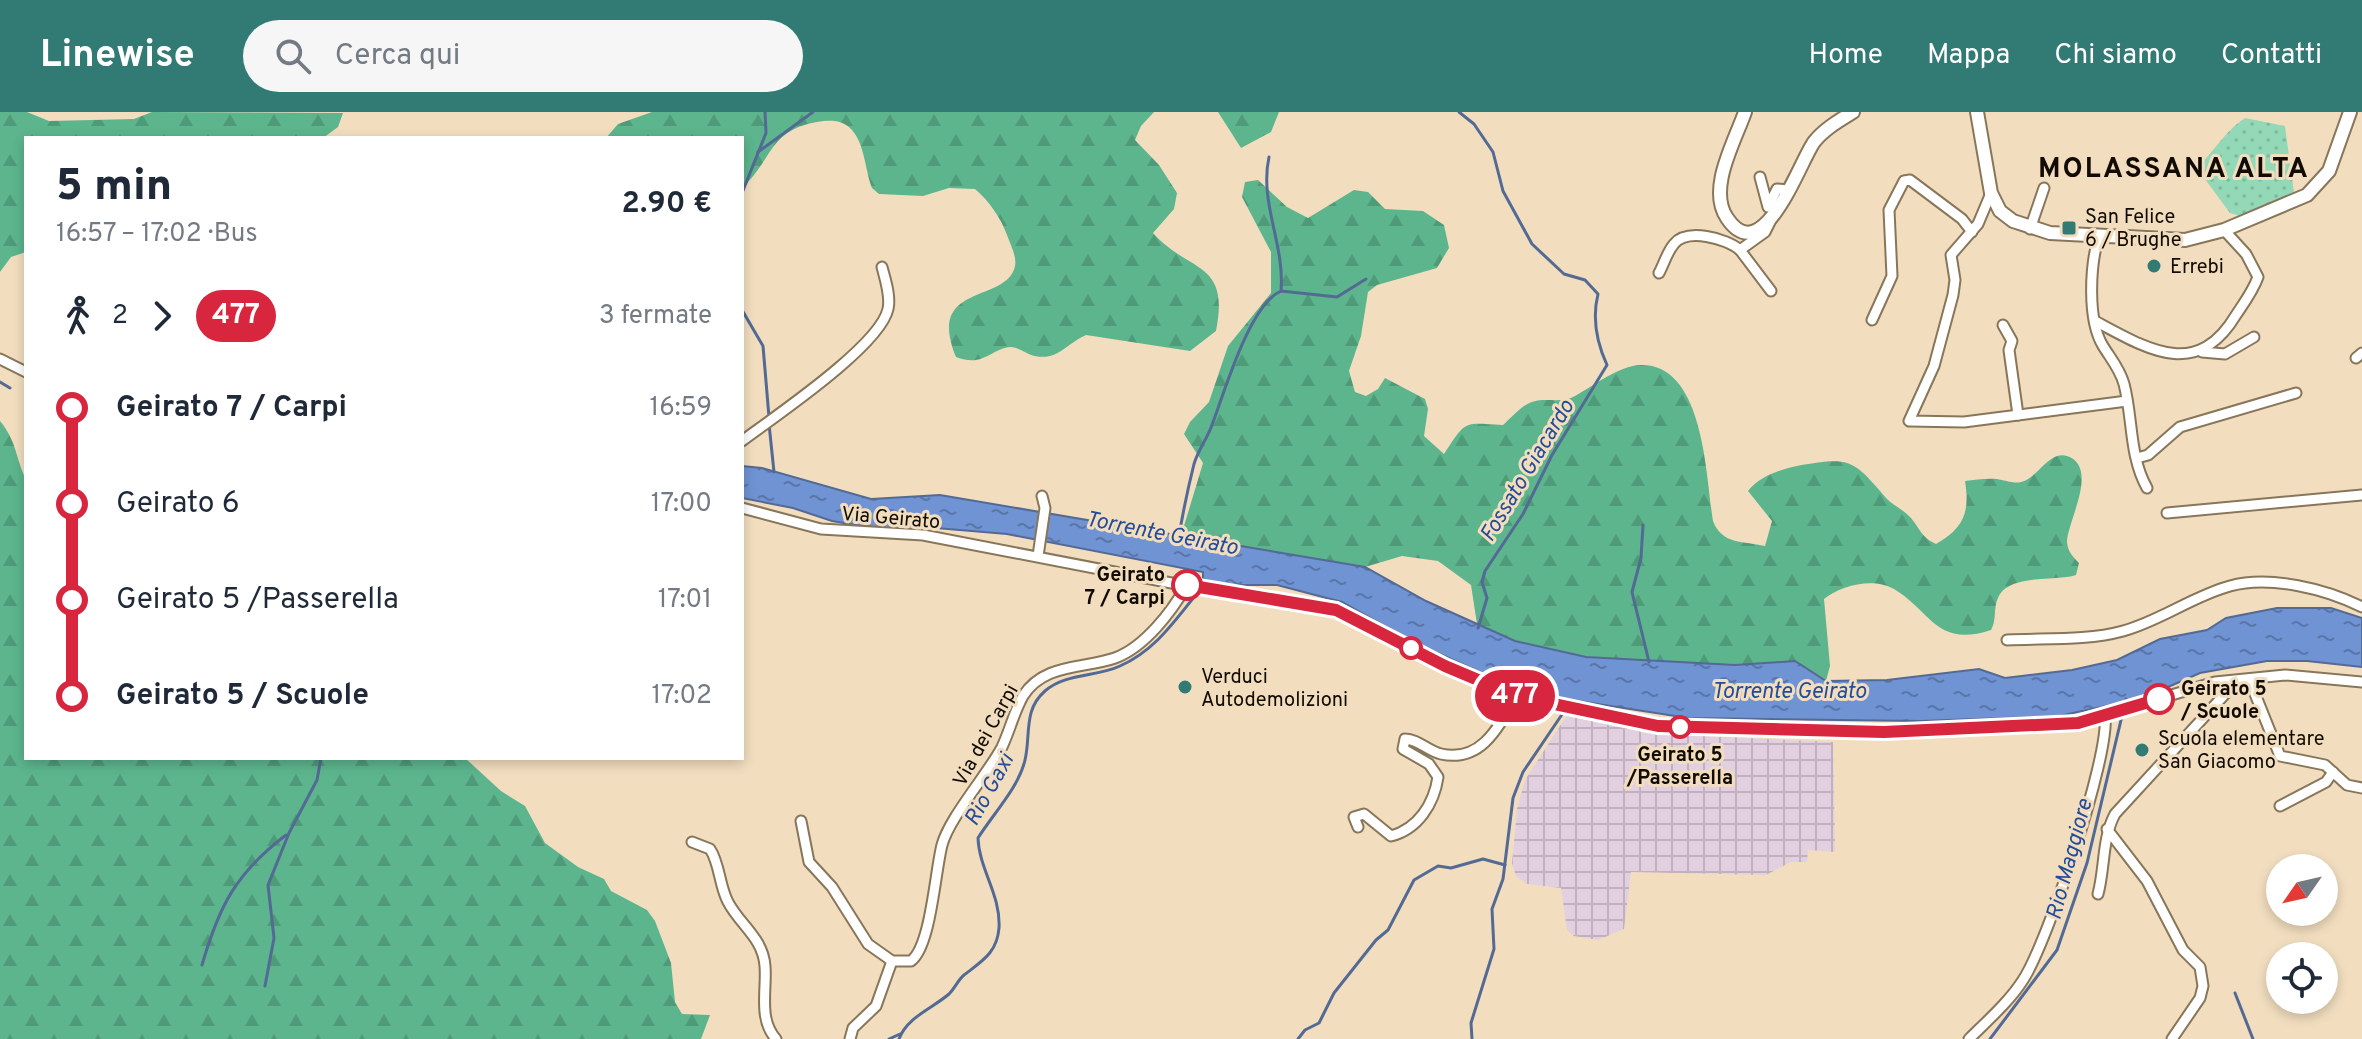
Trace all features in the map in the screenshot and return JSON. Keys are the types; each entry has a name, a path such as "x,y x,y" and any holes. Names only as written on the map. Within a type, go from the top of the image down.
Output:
{"street":[{"path":"1745,112 1720,184 1721,202 1727,218 1740,229 1760,229 1770,222"},
{"path":"1740,250 1765,232 1817,137 1853,112"},
{"path":"1977,112 1991,193 2000,211 2030,229 2185,240 2224,230 2293,203 2320,183 2329,171 2350,112"},
{"path":"1760,177 1768,207 1777,189 1788,190"},
{"path":"1872,320 1892,276 1889,210 1901,184 1910,180 1962,219 1972,232"},
{"path":"2030,229 2044,188"},
{"path":"1991,193 1972,232 1951,255 1955,280 1953,295 1934,366 1909,421 1964,422 2127,401"},
{"path":"2202,352 2225,335 2258,277 2246,254 2224,230"},
{"path":"2099,236 2092,269 2095,321 2102,345 2123,380 2137,458 2147,488"},
{"path":"1659,273 1673,246 1681,239 1717,239 1740,250 1771,291"},
{"path":"744,439 841,366 883,321 889,303 882,267"},
{"path":"2095,321 2164,351 2225,354 2254,337"},
{"path":"2003,325 2012,341 2009,350 2018,415"},
{"path":"0,359 24,371"},
{"path":"2137,458 2148,455 2177,428 2296,393"},
{"path":"2167,513 2362,495"},
{"path":"1038,556 1045,508 1042,496"},
{"name":"Via Geirato","path":"744,509 821,529 923,535 1213,591 1336,610 1445,666 1516,696 1632,722 1751,731 1899,731 2078,723 2135,708 2194,687 2249,679 2285,675 2362,682"},
{"path":"2007,640 2122,631 2205,595 2242,584 2293,586 2328,594 2362,607"},
{"name":"Via dei Carpi","path":"892,961 911,961 921,949 942,842 1002,745 1024,695 1046,675 1057,670 1116,658 1129,651 1176,605 1189,586"},
{"path":"2249,679 2280,756 2325,765 2347,785 2362,788"},
{"path":"2098,894 2105,869 2107,829 2115,814 2185,742 2237,681"},
{"path":"1358,827 1354,817 1364,814 1391,836 1409,829 1425,813 1438,777 1429,764 1405,751 1402,746 1405,739 1444,754 1476,750 1485,744 1516,696"},
{"path":"1969,1039 2022,982 2040,951 2096,769 2108,716"},
{"path":"2280,806 2326,782 2333,772"},
{"path":"801,821 809,862 832,887 868,944 892,961 876,1006 853,1028 850,1039"},
{"path":"2107,829 2147,881 2183,950 2200,967 2203,986 2200,998 2172,1039"},
{"path":"692,842 710,849 728,902 758,940 765,967 763,998 767,1022 776,1039"}],"shaded area":[{"path":"1567,715 1616,723 1644,733 1833,742 1835,852 1808,850 1807,862 1791,862 1766,875 1631,872 1624,929 1598,940 1574,936 1567,930 1561,888 1527,884 1516,876 1512,863 1517,809 1525,780"}],"green space":[{"path":"0,112 27,112 49,121 134,119 152,112 343,113 338,127 326,136 24,136 24,253 11,257 0,272"},
{"path":"652,112 1154,112 1141,126 1135,140 1159,165 1177,193 1174,209 1153,233 1212,280 1219,308 1216,331 1190,351 1086,335 1050,356 1035,356 1011,347 980,359 956,357 949,333 951,316 959,305 1009,278 1015,266 1014,254 1001,222 990,204 975,189 949,188 923,196 879,194 872,188 856,136 840,122 817,122 789,132 773,147 744,186 744,136 608,136 618,124"},
{"path":"1218,112 1279,112 1271,132 1241,148"},
{"path":"2245,118 2285,126 2294,193 2244,217 2230,213 2196,167"},
{"path":"1258,180 1287,207 1308,218 1354,190 1368,192 1385,209 1423,211 1444,225 1449,248 1437,268 1377,285 1368,292 1361,336 1349,371 1355,392 1366,396 1378,389 1385,378 1425,399 1428,409 1424,436 1444,454 1457,434 1467,426 1503,425 1528,404 1570,398 1616,372 1641,365 1662,370 1678,383 1690,403 1704,453 1713,521 1728,538 1765,546 1772,521 1748,491 1770,474 1829,461 1850,464 1858,469 1887,499 1908,515 1924,536 1936,544 1953,532 1963,518 1967,502 1965,481 1993,479 2021,482 2061,455 2076,462 2081,471 2082,483 2067,542 2079,563 2076,575 2011,585 1998,598 1991,630 1973,634 1946,631 1907,598 1886,585 1858,584 1839,590 1824,599 1830,666 1826,681 1795,661 1735,665 1586,657 1515,641 1477,624 1471,585 1438,561 1402,556 1365,567 1181,536 1203,463 1184,434 1190,422 1209,402 1228,346 1271,293 1271,252 1242,197 1245,182"},
{"path":"0,421 13,443 24,474 24,760 467,760 501,791 525,806 545,843 578,867 604,879 611,891 647,910 655,921 671,963 675,1002 682,1014 710,1015 701,1039 0,1039"}],"water":[{"name":"Torrente Geirato","path":"744,466 762,468 871,499 940,495 1365,567 1426,601 1515,641 1586,657 1735,665 1795,661 1826,681 1887,680 1979,669 2005,678 2072,670 2117,660 2160,639 2207,630 2226,618 2277,608 2331,608 2362,618 2362,667 2307,661 2267,661 2200,673 2143,698 2059,716 1920,721 1688,718 1572,700 1509,685 1413,642 1342,602 1277,585 1227,585 1203,579 1203,572 1007,534 912,526 884,530 832,521 793,508 744,498"}],"waterway":[{"path":"744,188 766,133 765,112"},
{"path":"758,152 813,112"},
{"name":"Fossato Giacardo","path":"1459,112 1474,124 1493,152 1503,191 1532,244 1564,274 1585,280 1598,294 1596,330 1607,365 1552,455 1523,514 1485,571 1482,582 1487,598 1478,628"},
{"path":"1269,157 1267,191 1279,257 1281,291"},
{"path":"1179,536 1196,459 1258,313 1281,291 1337,297 1366,279"},
{"path":"744,313 763,346 769,417"},
{"name":"Torrente Geirato","path":"0,382 10,388"},
{"path":"769,424 774,472"},
{"path":"1643,525 1641,558 1632,592 1649,662"},
{"name":"Rio Gaxi","path":"899,1039 908,1025 949,994 962,977 988,956 998,937 997,904 978,838 1022,770 1029,723 1038,698 1062,681 1120,666 1144,652 1199,591"},
{"name":"Rio Maggiore","path":"1990,1039 2057,950 2087,863 2126,699"},
{"path":"1472,1039 1471,1023 1494,949 1492,909 1503,879 1513,798 1523,772 1563,713"},
{"path":"265,986 274,938 268,885 289,833 317,780 321,760"},
{"path":"202,965 215,925 232,892 254,863 286,835"},
{"path":"1298,1039 1305,1030 1319,1023 1334,993 1376,940 1388,930 1414,880 1438,866 1451,868 1483,859 1505,865"},
{"path":"2235,993 2253,1039"},
{"path":"889,1039 900,1034"}],"bus line":[{"name":"477","path":"1187,585 1336,610 1445,666 1516,696 1658,726 1751,731 1884,732 2078,723 2159,699"}],"place":[{"name":"San Felice 6 / Brughe","path":"2069,228"},
{"name":"Errebi","path":"2154,266"},
{"name":"Geirato 7 / Carpi","path":"1187,585"},
{"name":"Verduci Autodemolizioni","path":"1185,687"},
{"name":"Geirato 5 / Scuole","path":"2159,699"},
{"name":"Geirato 5 /Passerella","path":"1680,727"},
{"name":"Scuola elementare San Giacomo","path":"2142,750"}],"district":[{"name":"MOLASSANA ALTA","path":"2174,167"}]}
